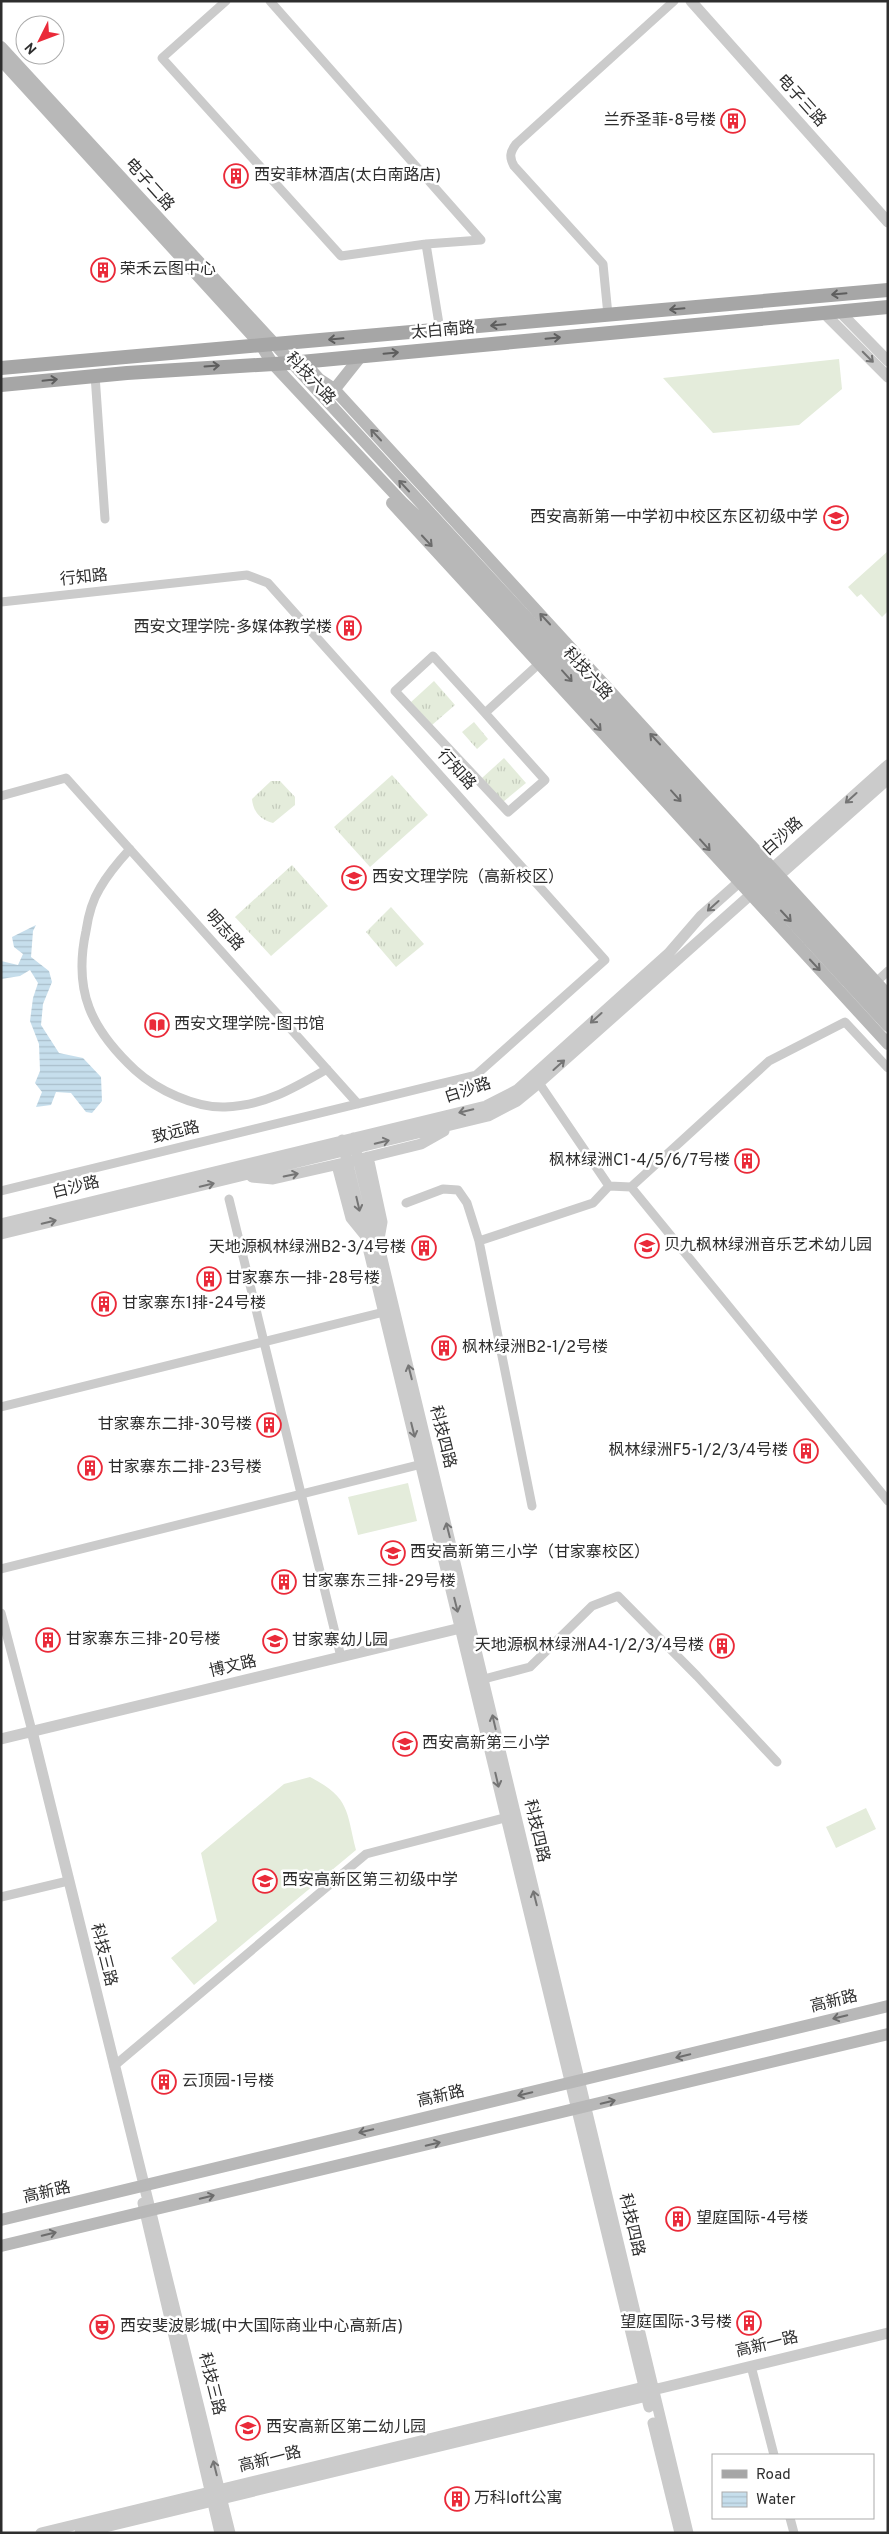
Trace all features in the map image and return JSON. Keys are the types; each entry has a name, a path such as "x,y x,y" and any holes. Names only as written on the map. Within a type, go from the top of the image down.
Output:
{"main road":[{"name":"电子二路","path":"1,47 267,345"},
{"name":"电子二路","path":"1,60 267,345"},
{"name":"太白南路","path":"1,368 888,290"},
{"name":"太白南路","path":"1,385 95,375 297,362 888,307"},
{"name":"科技六路","path":"267,345 297,362 326,402 547,656 744,878 766,880 888,1026"},
{"name":"科技六路","path":"267,345 268,363 547,656 766,880 888,1010"},
{"path":"326,402 334,389 361,356"},
{"path":"297,362 334,389 766,880 888,1044"},
{"path":"766,880 888,995"},
{"name":"高新路","path":"1,2220 888,2006"},
{"path":"1,2246 888,2034"}],"street":[{"path":"226,1 162,58 341,256 426,244 481,240 270,1"},
{"path":"608,315 603,264 514,166 510,160 510,152 516,144 674,1"},
{"name":"电子三路","path":"691,1 888,222"},
{"path":"426,244 440,330"},
{"path":"840,312 888,361"},
{"path":"824,313 888,377"},
{"path":"95,375 106,519"},
{"name":"行知路","path":"1,602 247,575 268,583 605,960 476,1075 358,1104"},
{"path":"433,656 485,713 544,780 508,812 395,691 433,656"},
{"path":"485,713 547,656"},
{"name":"白沙路","path":"1,1234 243,1176 351,1153 488,1116 517,1101 766,880 888,766"},
{"name":"明志路","path":"1,796 66,778 358,1104"},
{"name":"白沙路","path":"766,880 888,779"},
{"path":"130,849 99,889 89,916 80,965 83,989 88,1006 98,1026 124,1059 158,1088 186,1100 223,1107 248,1105 273,1098 293,1090 327,1069"},
{"name":"白沙路","path":"1,1224 351,1153 486,1106 517,1090 669,952 701,916 744,878"},
{"path":"876,982 888,970"},
{"path":"609,1186 631,1187 769,1061 845,1022 888,1068"},
{"path":"539,1083 609,1186"},
{"name":"致远路","path":"1,1191 358,1104"},
{"name":"科技四路","path":"351,1153 366,1236 422,1464 466,1627 484,1680 510,1816"},
{"name":"科技四路","path":"351,1153 378,1243 510,1816 576,2082 680,2533"},
{"path":"479,1241 593,1204 609,1186"},
{"path":"631,1187 886,1496"},
{"path":"406,1202 443,1189 458,1190 468,1203 479,1241 532,1506"},
{"path":"229,1199 341,1657"},
{"path":"1,1407 384,1312"},
{"path":"1,1569 422,1464"},
{"path":"484,1680 530,1667 592,1606 618,1596 697,1676 777,1762"},
{"path":"1,1613 32,1731"},
{"name":"博文路","path":"1,1739 466,1627"},
{"name":"科技三路","path":"32,1731 216,2495 230,2533"},
{"path":"114,2066 366,1854 510,1816"},
{"path":"1,1898 68,1881"},
{"name":"高新一路","path":"41,2533 216,2495 888,2333"},
{"path":"751,2366 774,2454"},
{"name":"科技四路","path":"648,2391 688,2533"},
{"name":"科技三路","path":"216,2495 220,2533"},
{"name":"高新一路","path":"80,2533 216,2495"},
{"path":"790,2519 794,2533"}],"green space":[{"path":"839,359 842,389 799,425 713,433 663,378"},
{"path":"888,551 888,611 882,617 861,594 857,597 848,587"},
{"path":"434,681 455,705 432,725 411,702"},
{"path":"474,722 488,739 477,749 462,732"},
{"path":"504,758 526,783 503,802 482,778"},
{"path":"392,775 428,815 370,867 334,827"},
{"path":"271,781 280,781 295,797 295,805 273,823 258,815 252,799"},
{"path":"292,865 328,906 271,956 235,917"},
{"path":"391,907 424,944 396,967 366,932"},
{"path":"408,1483 417,1521 358,1535 348,1497"},
{"path":"310,1777 333,1792 344,1806 356,1850 194,1985 171,1958 217,1921 201,1853 284,1784"},
{"path":"866,1808 876,1829 836,1848 826,1827"}],"water":[{"path":"36,925 33,931 31,957 49,971 52,982 43,1004 41,1025 59,1053 83,1058 101,1077 102,1101 92,1113 86,1112 71,1093 56,1092 51,1105 36,1107 42,1092 35,1083 40,1071 39,1044 30,1021 33,998 38,983 30,970 20,976 1,979 1,961 18,965 23,954 14,947 12,937"}],"place":[{"name":"兰乔圣菲-8号楼","path":"733,121"},
{"name":"西安菲林酒店(太白南路店)","path":"236,176"},
{"name":"荣禾云图中心","path":"103,270"},
{"name":"西安高新第一中学初中校区东区初级中学","path":"836,518"},
{"name":"西安文理学院-多媒体教学楼","path":"349,628"},
{"name":"西安文理学院（高新校区）","path":"354,878"},
{"name":"西安文理学院-图书馆","path":"157,1025"},
{"name":"枫林绿洲C1-4/5/6/7号楼","path":"747,1161"},
{"name":"贝九·枫林绿洲音乐艺术幼儿园","path":"647,1246"},
{"name":"天地源·枫林绿洲B2-3/4号楼","path":"424,1248"},
{"name":"甘家寨东一排-28号楼","path":"209,1279"},
{"name":"甘家寨东1排-24号楼","path":"104,1304"},
{"name":"枫林绿洲B2-1/2号楼","path":"444,1348"},
{"name":"甘家寨东二排-30号楼","path":"269,1425"},
{"name":"枫林绿洲F5-1/2/3/4号楼","path":"806,1451"},
{"name":"甘家寨东二排-23号楼","path":"90,1468"},
{"name":"西安高新第三小学（甘家寨校区）","path":"393,1553"},
{"name":"甘家寨东三排-29号楼","path":"284,1582"},
{"name":"甘家寨东三排-20号楼","path":"48,1640"},
{"name":"甘家寨幼儿园","path":"275,1641"},
{"name":"天地源·枫林绿洲A4-1/2/3/4号楼","path":"722,1646"},
{"name":"西安高新第三小学","path":"405,1744"},
{"name":"西安高新区第三初级中学","path":"265,1881"},
{"name":"云顶园-1号楼","path":"164,2082"},
{"name":"望庭国际-4号楼","path":"678,2219"},
{"name":"望庭国际-3号楼","path":"749,2323"},
{"name":"西安斐波影城(中大国际商业中心高新店)","path":"102,2327"},
{"name":"西安高新区第二幼儿园","path":"248,2428"},
{"name":"万科loft公寓","path":"457,2499"}]}
